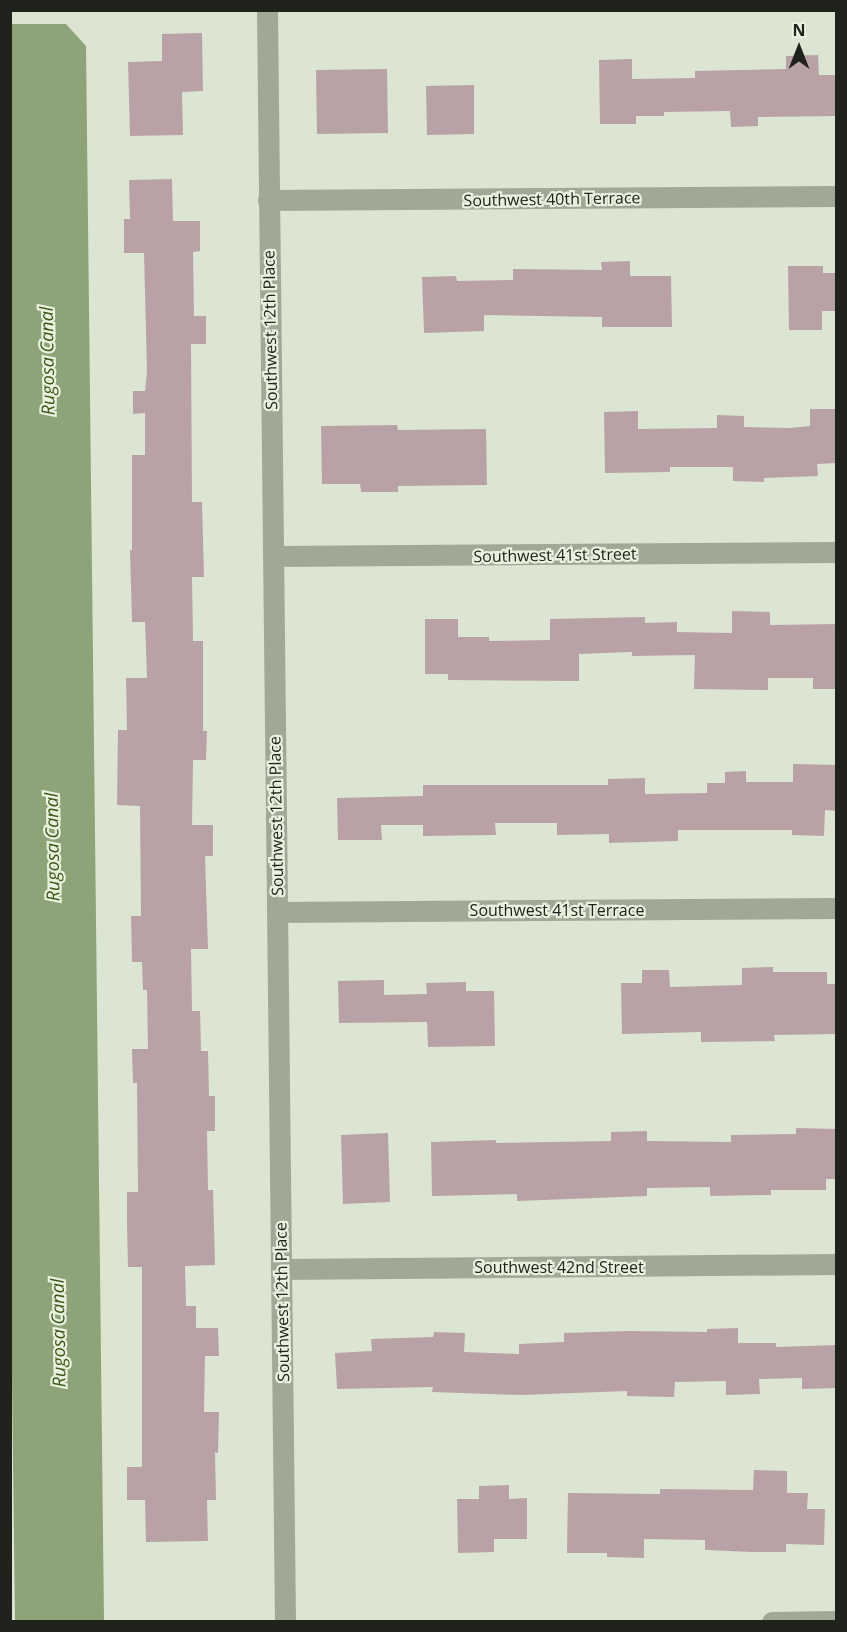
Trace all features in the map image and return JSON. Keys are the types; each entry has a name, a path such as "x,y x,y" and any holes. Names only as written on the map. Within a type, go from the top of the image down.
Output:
{"street":[{"name":"Southwest 12th Place","path":"267,10 285,1622"},
{"name":"Southwest 40th Terrace","path":"268,200 837,196"},
{"name":"Southwest 41st Street","path":"273,556 837,552"},
{"name":"Southwest 41st Terrace","path":"278,912 837,908"},
{"name":"Southwest 42nd Street","path":"281,1269 837,1264"},
{"path":"772,1622 837,1621"}],"water":[{"name":"Rugosa Canal","path":"11,24 66,24 86,46 104,1621 15,1621 10,1215"}],"building":[{"path":"202,33 203,91 182,92 183,135 130,136 128,62 162,61 162,34"},
{"path":"818,55 819,75 837,75 837,116 758,117 758,126 731,127 730,111 664,112 664,116 636,116 636,124 600,124 599,60 632,59 632,79 695,78 695,71 786,69 786,56"},
{"path":"387,69 388,133 317,134 316,70"},
{"path":"474,85 474,134 427,135 426,86"},
{"path":"172,179 173,221 200,221 200,251 193,252 194,316 206,316 206,344 191,344 192,502 202,502 204,577 192,577 193,641 203,641 203,731 207,731 206,760 193,760 192,825 213,825 213,856 205,856 208,949 191,949 192,1011 200,1011 201,1051 208,1051 209,1096 215,1096 215,1131 207,1131 208,1190 213,1190 215,1265 185,1266 186,1306 196,1306 196,1328 218,1328 219,1356 205,1356 204,1412 219,1412 218,1453 215,1452 216,1500 207,1500 208,1541 146,1542 145,1500 127,1500 127,1467 142,1467 142,1267 128,1267 127,1224 127,1192 138,1192 137,1083 133,1083 132,1049 148,1049 147,990 143,990 142,962 132,962 131,916 141,916 140,806 117,805 118,730 127,730 126,678 147,678 145,622 132,622 130,550 132,550 132,455 145,455 145,413 133,414 133,391 145,391 147,372 144,253 124,253 124,219 130,219 129,180"},
{"path":"630,261 630,276 671,276 672,327 602,327 602,317 484,315 484,331 424,333 422,277 456,276 457,281 513,280 513,269 602,270 601,262"},
{"path":"788,266 823,266 823,273 837,273 837,311 822,311 822,330 789,330"},
{"path":"810,409 837,409 837,463 817,464 818,476 764,478 764,482 733,481 733,467 670,467 670,472 605,473 604,412 638,411 638,429 717,428 717,415 744,416 744,427 790,428 810,426"},
{"path":"397,425 398,430 486,429 487,485 398,486 398,492 361,492 360,484 322,484 321,426"},
{"path":"732,611 770,612 770,625 837,624 837,689 813,689 813,678 768,678 768,690 694,689 695,655 632,656 632,652 579,654 579,681 448,680 448,674 425,674 425,619 458,619 458,637 489,637 489,641 550,640 550,619 645,617 645,623 677,622 677,632 732,633"},
{"path":"793,764 837,765 837,811 825,810 824,836 792,835 792,830 678,830 678,841 609,843 609,834 557,835 557,823 495,823 496,835 423,836 423,825 381,825 382,840 338,840 337,798 423,796 423,785 608,785 608,779 645,778 645,794 707,793 707,783 725,783 725,772 746,771 746,782 793,782"},
{"path":"773,967 773,972 827,972 827,984 837,984 837,1034 774,1035 775,1041 701,1042 701,1032 622,1034 621,983 642,983 642,970 669,970 670,987 742,985 742,968"},
{"path":"384,980 384,995 427,994 426,983 466,982 466,991 494,991 495,1046 428,1047 427,1022 339,1023 338,981"},
{"path":"796,1128 837,1129 837,1179 826,1179 826,1190 771,1190 771,1195 710,1196 710,1187 647,1188 647,1196 517,1201 517,1194 432,1196 431,1142 611,1141 611,1132 647,1131 647,1141 731,1142 731,1135 796,1134"},
{"path":"388,1133 390,1202 343,1204 341,1135"},
{"path":"738,1328 738,1343 776,1343 776,1347 837,1345 837,1388 802,1389 802,1378 759,1379 760,1394 726,1395 726,1381 675,1382 674,1397 627,1396 627,1391 521,1395 432,1392 433,1387 337,1389 335,1353 372,1351 371,1339 433,1337 434,1332 465,1333 464,1352 519,1354 519,1344 564,1342 564,1333 707,1332 707,1329"},
{"path":"754,1470 787,1471 787,1493 808,1493 807,1509 825,1509 824,1545 786,1544 786,1552 752,1552 705,1550 705,1540 644,1539 644,1558 607,1557 607,1553 567,1553 568,1493 660,1494 660,1489 753,1490"},
{"path":"509,1485 509,1499 527,1498 527,1539 494,1539 494,1552 458,1553 457,1499 479,1499 479,1486"}]}
